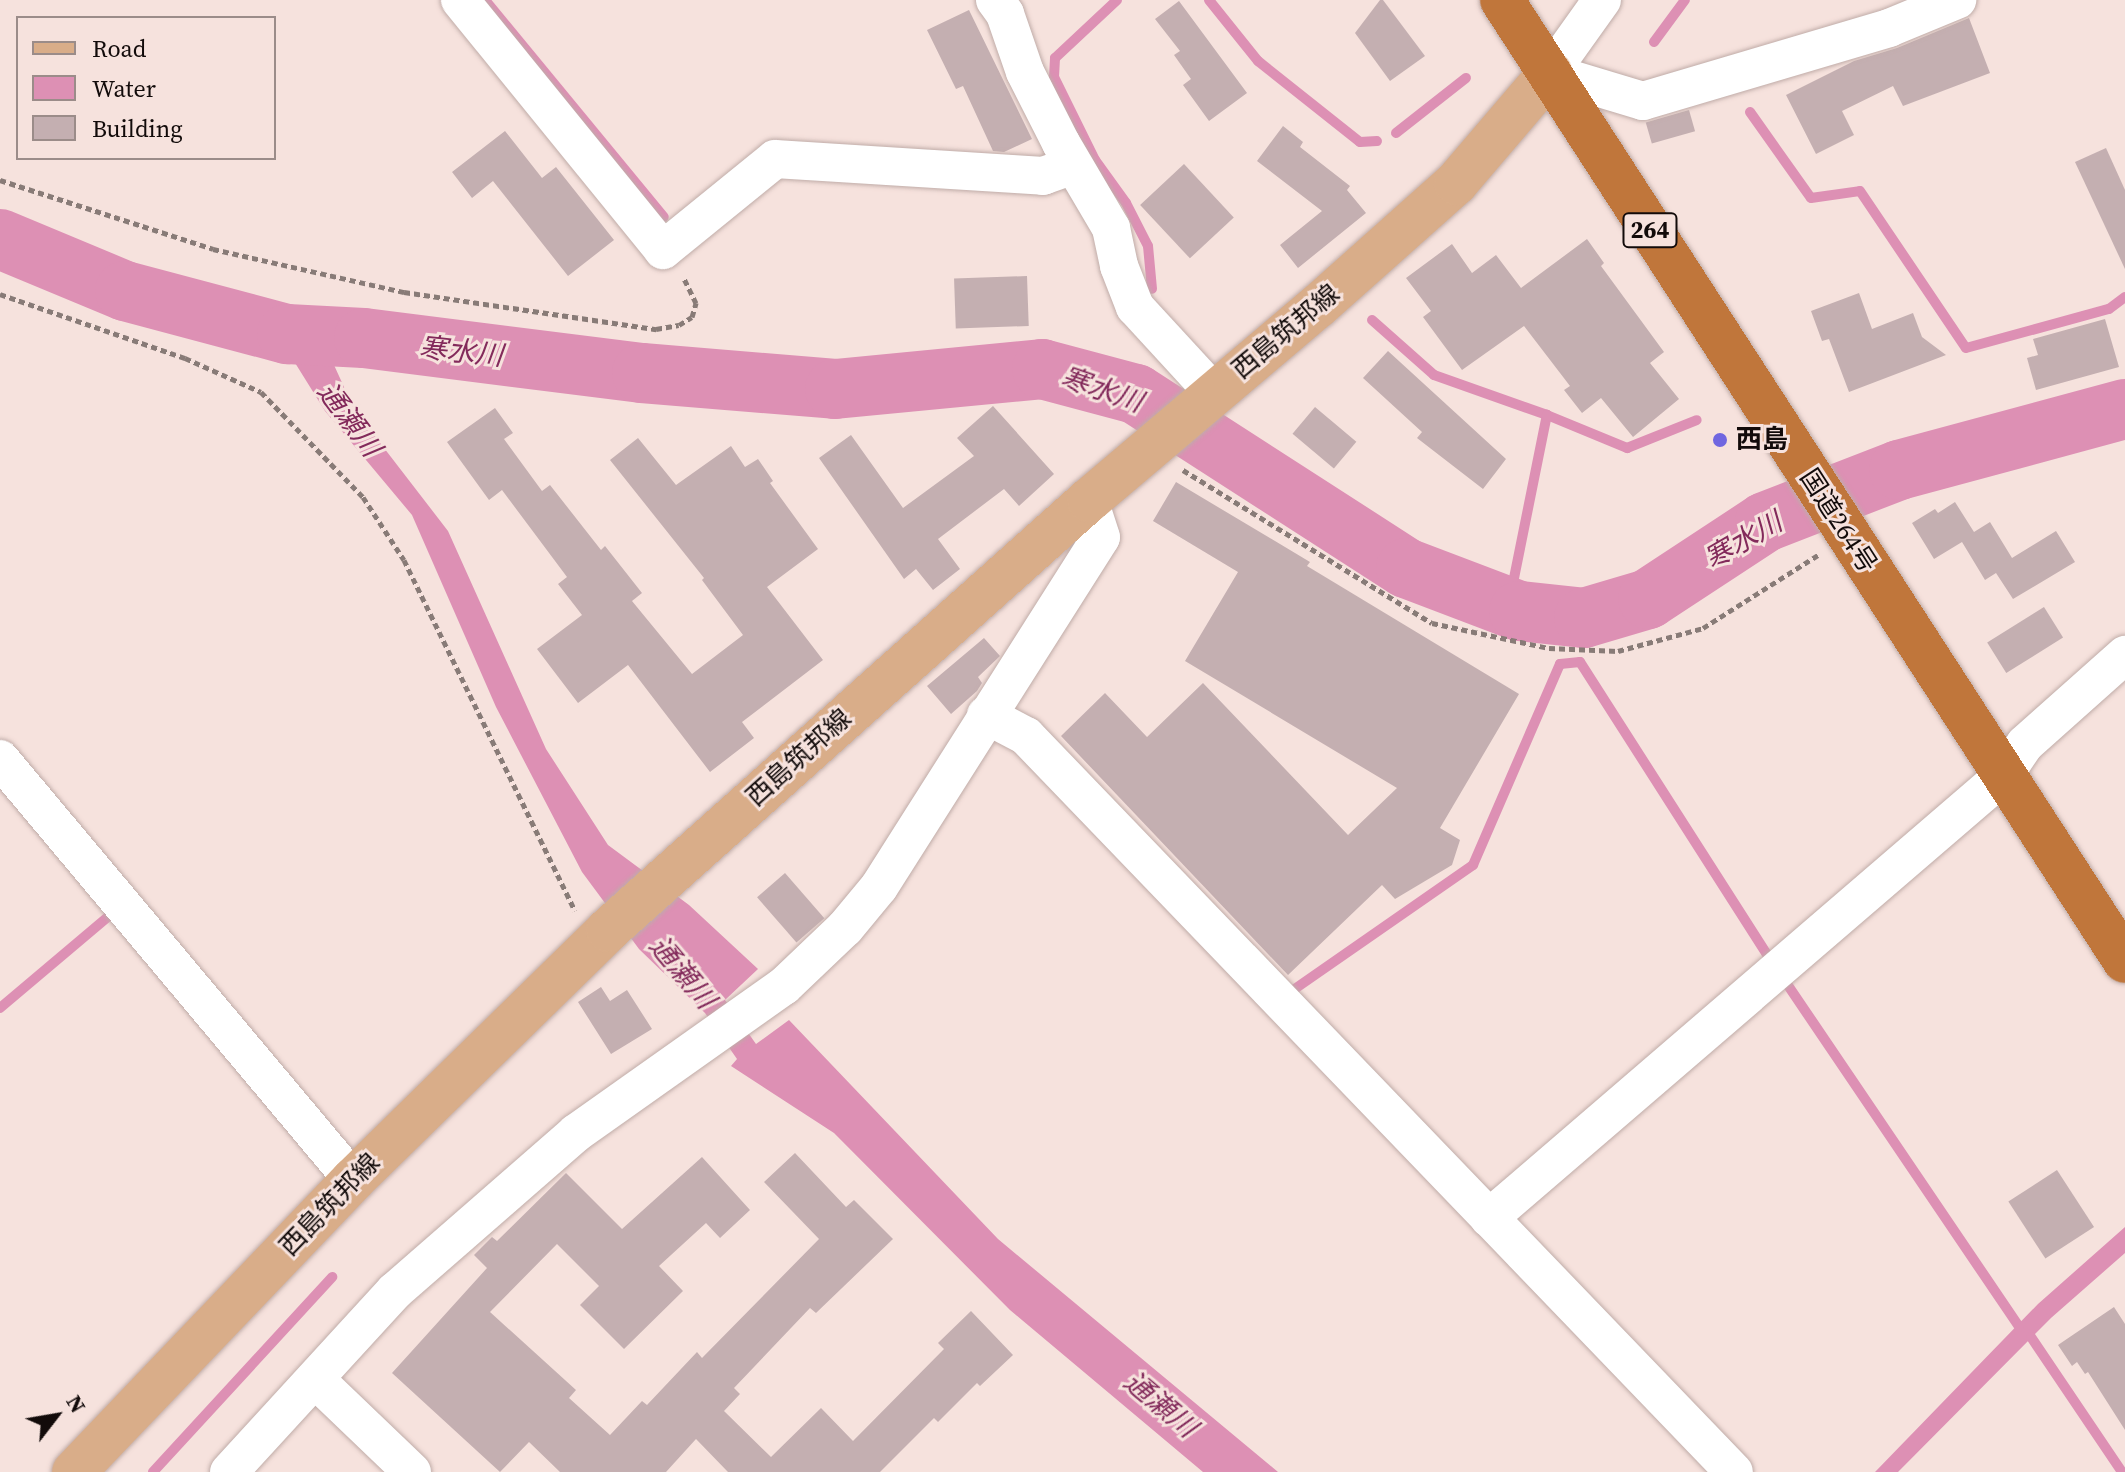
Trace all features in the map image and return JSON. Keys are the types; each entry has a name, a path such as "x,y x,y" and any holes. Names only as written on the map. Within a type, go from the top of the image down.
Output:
{"highway":[{"name":"国道264号","path":"1502,0 2125,961"}],"main road":[{"name":"西島筑邦線","path":"74,1472 353,1180 667,874 1148,448 1318,306 1456,183 1550,73"}],"street":[{"path":"460,0 663,250 775,159 1043,176 1073,165"},
{"path":"995,0 1005,14 1025,72 1073,165 1111,228 1119,266 1135,307 1214,393"},
{"path":"1602,0 1550,73 1643,101 1889,28 1957,0"},
{"path":"229,1472 395,1291 576,1133 784,986 825,948 879,887 1101,537 1089,500"},
{"path":"1489,1218 2004,775 2025,744 2125,655"},
{"path":"986,715 1026,736 1734,1472"},
{"path":"0,759 353,1180"},
{"path":"316,1380 412,1472"}],"path":[{"path":"0,180 213,249 389,289 656,329 679,325 692,317 696,303 689,284 663,250"},
{"path":"0,294 185,358 261,392 363,497 404,560 554,874 601,937"},
{"path":"1148,448 1432,623 1549,648 1618,651 1703,628 1807,565 1845,531"}],"water":[{"name":"通瀬川","path":"292,358 334,365 354,409 448,531 546,749 608,845 689,905 758,969 725,1000 756,1044 789,1020 998,1239 1278,1472 1203,1472 1010,1310 834,1133 731,1066 737,1059 705,1013 639,949 582,872 496,707 412,515 325,411"},
{"path":"2125,1227 2125,1253 2051,1318 1898,1472 1875,1472 2038,1304"}],"building":[{"path":"1380,0 1425,56 1390,81 1355,33"},
{"path":"1179,1 1247,93 1209,121 1183,85 1191,79 1174,55 1180,51 1155,19"},
{"path":"969,10 1032,139 1004,152 993,151 963,86 956,89 927,30"},
{"path":"1969,18 1990,73 1903,106 1893,86 1842,111 1854,135 1816,154 1786,95 1854,61 1897,48"},
{"path":"1689,110 1695,131 1652,144 1646,122"},
{"path":"1283,126 1303,142 1300,147 1350,186 1347,190 1366,213 1298,268 1280,245 1322,211 1257,161"},
{"path":"505,131 542,178 556,167 614,240 568,276 493,181 472,198 452,172"},
{"path":"2106,148 2125,190 2125,269 2075,162"},
{"path":"1184,164 1234,217 1190,258 1140,205"},
{"path":"1587,239 1604,263 1601,266 1664,352 1650,363 1679,399 1633,437 1601,398 1582,413 1564,390 1570,386 1524,326 1462,370 1423,317 1431,311 1406,278 1452,244 1472,273 1496,255 1521,288"},
{"path":"1027,276 1029,326 956,329 954,279"},
{"path":"1859,293 1872,329 1913,313 1922,337 1946,355 1849,392 1829,339 1822,341 1811,311"},
{"path":"2105,319 2119,367 2036,390 2027,358 2038,355 2033,339"},
{"path":"1388,351 1506,459 1483,489 1417,438 1422,432 1363,378"},
{"path":"993,406 1054,474 1019,506 1004,489 938,539 960,569 933,590 916,569 904,579 819,458 851,435 903,508 974,456 957,438"},
{"path":"1315,407 1356,442 1334,469 1293,434"},
{"path":"495,408 513,433 504,439 542,491 550,485 601,550 605,546 642,593 632,601 692,674 743,635 702,580 704,578 610,460 638,438 676,485 731,446 745,467 758,459 773,481 770,483 818,549 767,587 823,660 742,722 754,738 710,772 628,665 578,703 537,649 582,615 558,584 567,577 502,490 489,500 447,442"},
{"path":"1176,482 1310,562 1307,566 1519,694 1440,828 1460,840 1452,865 1395,899 1382,885 1288,975 1061,736 1105,693 1147,737 1203,683 1348,835 1397,788 1185,661 1238,572 1153,521"},
{"path":"1955,502 1974,532 1990,522 2012,558 2056,531 2075,562 2013,599 1996,573 1985,580 1962,542 1934,559 1912,523 1935,509 1938,513"},
{"path":"2044,607 2063,638 2006,673 1987,643"},
{"path":"984,638 1000,656 978,677 982,683 977,691 951,714 927,686"},
{"path":"785,873 824,918 796,943 757,897"},
{"path":"601,987 610,1001 627,990 652,1029 611,1054 578,1002"},
{"path":"795,1153 846,1207 854,1200 893,1239 816,1313 810,1308 734,1388 740,1394 724,1411 771,1457 821,1408 853,1441 944,1349 938,1343 971,1311 1013,1355 980,1386 977,1383 938,1422 934,1418 880,1472 728,1472 696,1439 666,1472 560,1472 529,1442 500,1472 392,1373 487,1268 474,1255 492,1237 497,1241 566,1173 622,1229 702,1157 750,1210 720,1238 706,1223 659,1266 683,1291 624,1349 580,1305 599,1286 557,1244 490,1312 576,1390 569,1398 610,1435 642,1401 647,1405 697,1352 702,1358 819,1239 764,1182"},
{"path":"2057,1170 2094,1227 2045,1259 2008,1202"},
{"path":"2114,1307 2125,1324 2125,1430 2088,1372 2085,1374 2077,1362 2072,1366 2058,1345"}],"waterway":[{"path":"485,0 664,217"},
{"path":"1117,0 1055,58 1054,77 1095,160 1126,203 1148,246 1152,289"},
{"path":"1209,0 1258,61 1360,142 1377,141"},
{"path":"1654,42 1685,0"},
{"path":"1396,133 1466,78"},
{"path":"1750,112 1811,198 1860,191 1966,348 2109,309 2125,297"},
{"name":"寒水川","path":"0,239 125,291 287,334 364,338 642,373 835,389 1042,369 1136,394 1406,568 1519,611 1584,618 1648,599 1765,522 1899,470 2125,409"},
{"path":"1372,320 1434,375 1547,415"},
{"path":"1519,611 1511,593 1547,415 1627,448 1697,420"},
{"path":"1286,995 1473,865 1560,664 1580,662 1769,958"},
{"path":"0,1008 109,916"},
{"path":"1785,981 2019,1326"},
{"path":"153,1472 332,1277"},
{"path":"2031,1337 2122,1472"}],"place":[{"name":"西島","path":"1720,440"}]}
